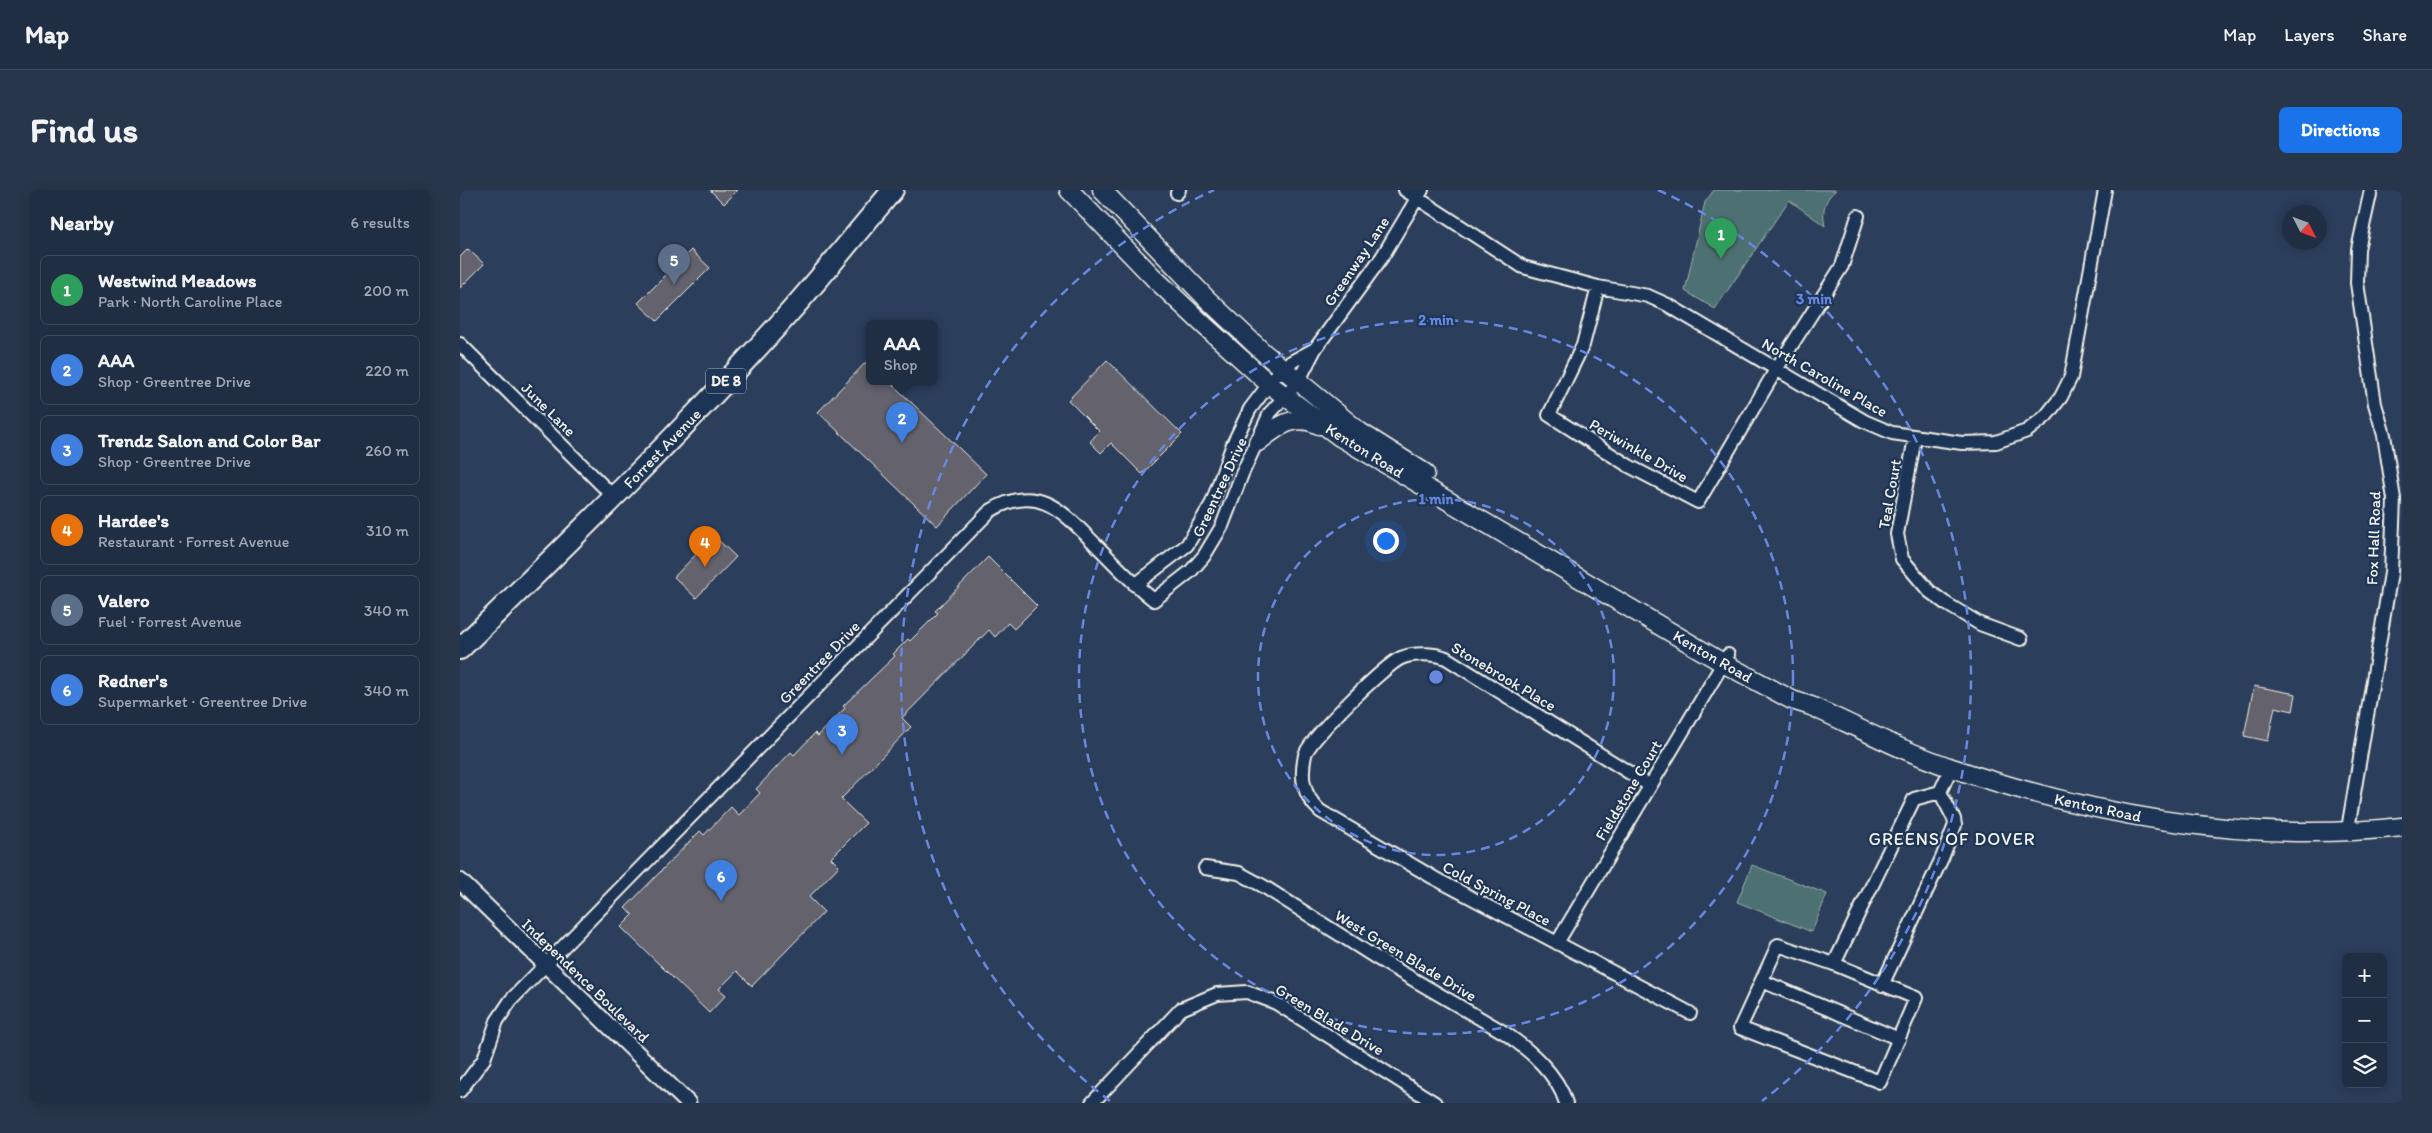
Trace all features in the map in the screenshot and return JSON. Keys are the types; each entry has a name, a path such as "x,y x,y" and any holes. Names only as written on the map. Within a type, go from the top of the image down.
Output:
{"highway":[{"name":"Forrest Avenue","path":"460,649 614,497 771,333 893,190"}],"main road":[{"name":"Kenton Road","path":"1069,190 1153,277 1270,384 1340,436 1725,659 1792,691 1811,706 1951,768 2111,812 2182,823 2274,830 2402,826"},
{"name":"Kenton Road","path":"1102,190 1207,299 1298,382 1360,432 1468,501 1725,659"},
{"path":"1258,442 1278,426 1294,420 1311,421 1340,436"}],"street":[{"name":"North Caroline Place","path":"1405,190 1419,194 1523,267 1598,287 1648,296 1668,305 1778,368 1864,420 1892,433 1915,438 1962,443 1996,442 2028,431 2046,416 2061,397 2071,376 2105,190"},
{"name":"Fox Hall Road","path":"2348,829 2391,573 2392,490 2384,435 2374,404 2357,283 2358,249 2371,190"},
{"name":"Greenway Lane","path":"1298,382 1316,349 1382,257 1419,194"},
{"path":"1778,368 1842,266 1858,216"},
{"name":"Periwinkle Drive","path":"1598,287 1583,345 1549,415 1629,466 1698,502 1778,368"},
{"name":"June Lane","path":"460,344 614,497"},
{"name":"Greenway Lane","path":"1282,367 1316,349"},
{"name":"Greentree Drive","path":"1135,585 1176,555 1192,538 1212,503 1233,444 1250,409 1282,367"},
{"name":"Greentree Drive","path":"460,1091 484,1059 497,1021 511,1000 990,511 1006,501 1022,499 1040,501 1053,506 1067,516 1135,585 1154,600 1191,571 1204,556 1222,526 1242,474 1270,413 1298,382"},
{"name":"Teal Court","path":"1915,438 1897,534 1902,559 1929,590 1944,603 1980,624 2021,639"},
{"name":"Stonebrook Place","path":"1303,784 1305,754 1342,708 1392,663 1403,657 1436,654 1446,658 1650,785"},
{"name":"Fieldstone Court","path":"1557,943 1725,659"},
{"path":"1940,792 1951,768"},
{"name":"Cold Spring Place","path":"1303,784 1309,800 1320,810 1434,878 1690,1013"},
{"path":"1834,964 1914,799 1940,792"},
{"path":"1882,985 1942,858 1954,825 1954,819 1940,792"},
{"name":"West Green Blade Drive","path":"1204,868 1239,873 1263,886 1375,957 1505,1033 1523,1046 1544,1067 1564,1096 1566,1103"},
{"name":"Independence Boulevard","path":"460,881 688,1103"},
{"path":"1778,945 1834,964 1916,998 1880,1082 1740,1028 1778,945"},
{"path":"1762,982 1898,1039"},
{"name":"Green Blade Drive","path":"1092,1103 1181,1009 1217,994 1247,992 1276,1003 1435,1103"}],"green space":[{"path":"1714,190 1836,190 1826,202 1825,226 1789,200 1715,309 1685,291 1705,202"},
{"path":"1752,865 1827,894 1812,932 1737,902"}],"building":[{"path":"710,190 738,190 724,204"},
{"path":"468,249 484,264 460,288 460,257"},
{"path":"691,250 710,268 657,321 638,303"},
{"path":"1107,360 1182,434 1142,474 1111,443 1101,453 1090,442 1099,431 1068,400"},
{"path":"866,362 866,385 893,385 986,474 937,526 818,412"},
{"path":"714,536 736,557 696,598 674,577"},
{"path":"988,557 1037,606 1014,629 1008,623 995,637 989,630 902,718 911,727 841,799 866,823 831,858 839,866 809,897 824,912 752,986 737,971 719,989 726,995 709,1013 621,927 633,915 625,908 700,831 704,835 731,807 739,815 760,793 756,789 791,752 794,755 815,733 818,736 845,708 843,706 895,656 893,654 908,639 910,641 938,613 935,611"},
{"path":"2254,686 2296,694 2293,711 2275,707 2268,741 2244,736"}],"place":[{"name":"Westwind Meadows","path":"1721,259"},
{"name":"Valero","path":"674,285"},
{"name":"AAA","path":"902,443"},
{"name":"Hardee's","path":"705,567"},
{"name":"Trendz Salon and Color Bar","path":"842,755"},
{"name":"Redner's","path":"721,901"}],"district":[{"name":"GREENS OF DOVER","path":"1952,839"}]}
